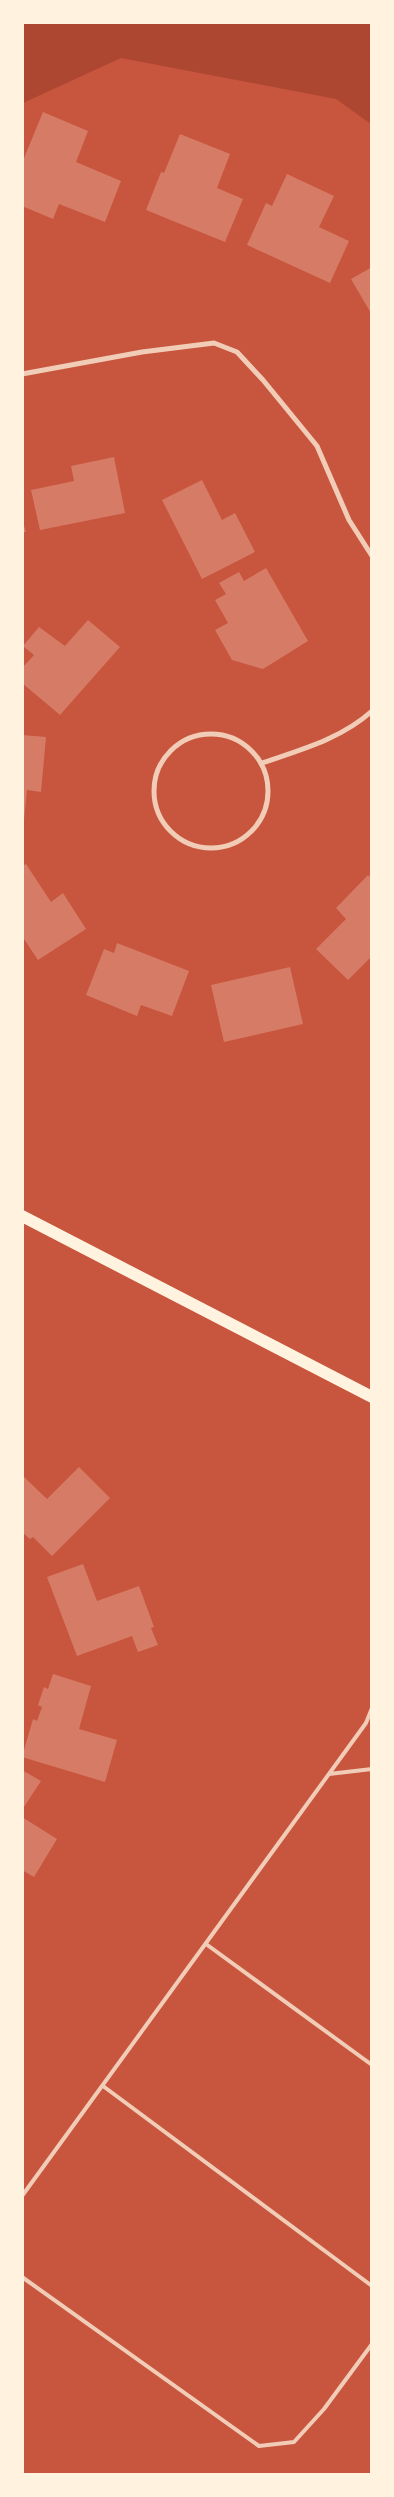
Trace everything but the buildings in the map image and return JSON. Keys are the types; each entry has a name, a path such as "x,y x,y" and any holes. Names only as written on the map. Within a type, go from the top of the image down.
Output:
{"main road":[{"path":"22,1216 372,1397"}],"street":[{"path":"22,374 142,352 214,343 237,352 317,446 349,520 372,556"},
{"path":"262,763 321,744 364,718 372,711"},
{"path":"204,734 227,736 248,746 262,763 269,784 267,807 257,828 240,842 218,849 196,847 175,837 161,819 154,798 156,775 166,755 183,741 204,734"}],"lane":[{"path":"22,2196 366,1723 372,1708"},
{"path":"328,1774 372,1769"},
{"path":"206,1944 372,2065"},
{"path":"103,2086 372,2286"},
{"path":"22,2277 258,2446 294,2442 324,2409 372,2344"}],"shaded area":[{"path":"22,23 371,23 371,124 336,99 121,58 23,103"}]}
